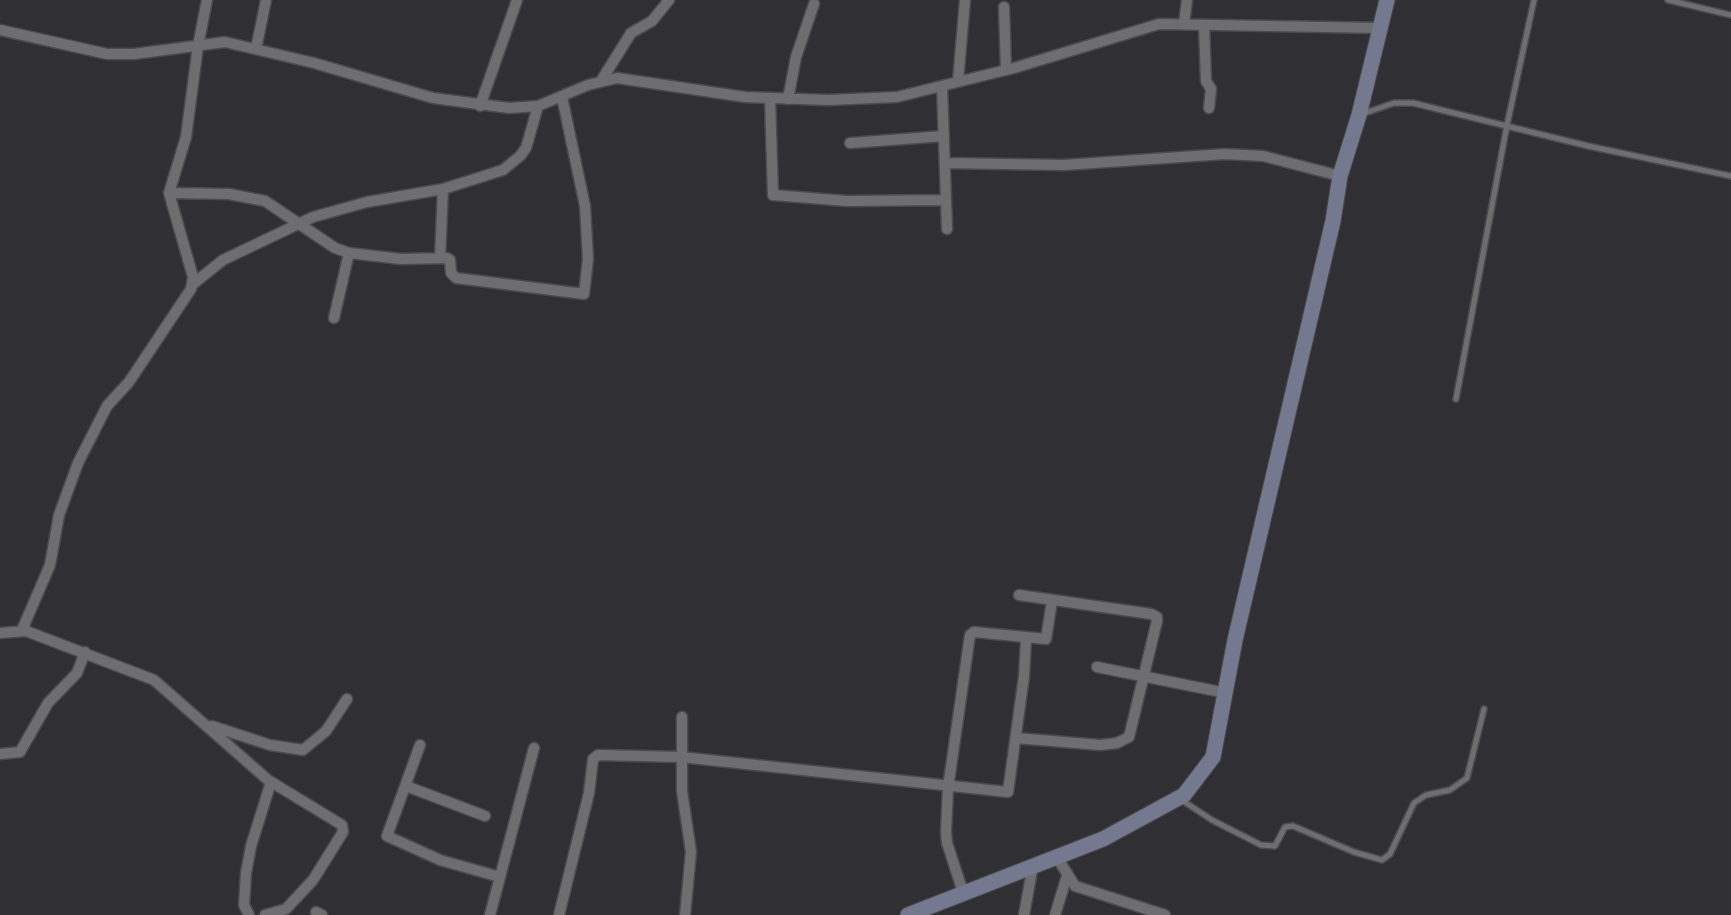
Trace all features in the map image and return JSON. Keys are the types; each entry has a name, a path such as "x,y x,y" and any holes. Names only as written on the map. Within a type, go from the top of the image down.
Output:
{"main road":[{"path":"908,915 1103,839 1184,795 1213,757 1277,451 1333,221 1340,176 1359,115 1388,0"}],"street":[{"path":"193,284 169,192 186,137 198,46 207,0"},
{"path":"256,49 266,0"},
{"path":"480,106 517,0"},
{"path":"601,81 631,33 652,21 669,0"},
{"path":"958,81 965,0"},
{"path":"1184,24 1187,0"},
{"path":"788,99 796,57 814,4"},
{"path":"1004,7 1006,69"},
{"path":"0,30 107,54 134,54 225,42 433,98 480,106 509,108 538,106 601,81 621,78 732,96 788,99 889,98 1006,69 1150,25 1380,28"},
{"path":"1204,25 1206,81 1211,88 1209,108"},
{"path":"942,86 947,229"},
{"path":"169,192 229,194 258,199 271,204 335,248 349,253 401,259 440,258 450,260 451,273 456,278 580,295 586,293 588,249 585,206 562,97"},
{"path":"770,98 774,196 866,202 946,200"},
{"path":"22,630 50,565 59,515 78,463 107,406 129,382 193,284 223,260 299,224 366,202 443,189 497,172 520,156 528,144 538,106"},
{"path":"850,143 944,136"},
{"path":"946,163 1064,165 1225,154 1263,156 1340,176"},
{"path":"440,258 443,189"},
{"path":"334,318 349,253"},
{"path":"1016,738 1100,746 1124,741 1132,732 1157,621 1155,615 1019,595"},
{"path":"963,892 946,838 948,788 971,633 1046,639 1052,601"},
{"path":"0,633 22,630 154,680 271,782 341,824 344,830 318,874 290,905 265,915"},
{"path":"559,915 589,793 595,756 681,757 815,770 948,788 1008,792 1026,639"},
{"path":"0,754 20,752 48,703 77,674 85,652"},
{"path":"1097,667 1226,693"},
{"path":"206,723 244,737 303,750 326,731 347,699"},
{"path":"682,717 682,791 691,852 685,915"},
{"path":"420,745 387,833 388,838 440,860 500,877"},
{"path":"490,915 534,748"},
{"path":"249,915 244,905 246,873 251,846 271,782"},
{"path":"406,786 485,816"},
{"path":"1056,856 1075,886 1165,915"},
{"path":"1024,915 1033,865"},
{"path":"1055,915 1067,876"}],"lane":[{"path":"1456,399 1534,0"},
{"path":"1668,0 1731,15"},
{"path":"1359,115 1402,102 1508,125 1588,146 1731,176"},
{"path":"1179,798 1212,820 1261,845 1275,846 1285,827 1293,826 1354,852 1382,860 1390,854 1414,803 1425,795 1450,790 1467,778 1484,709"}]}
